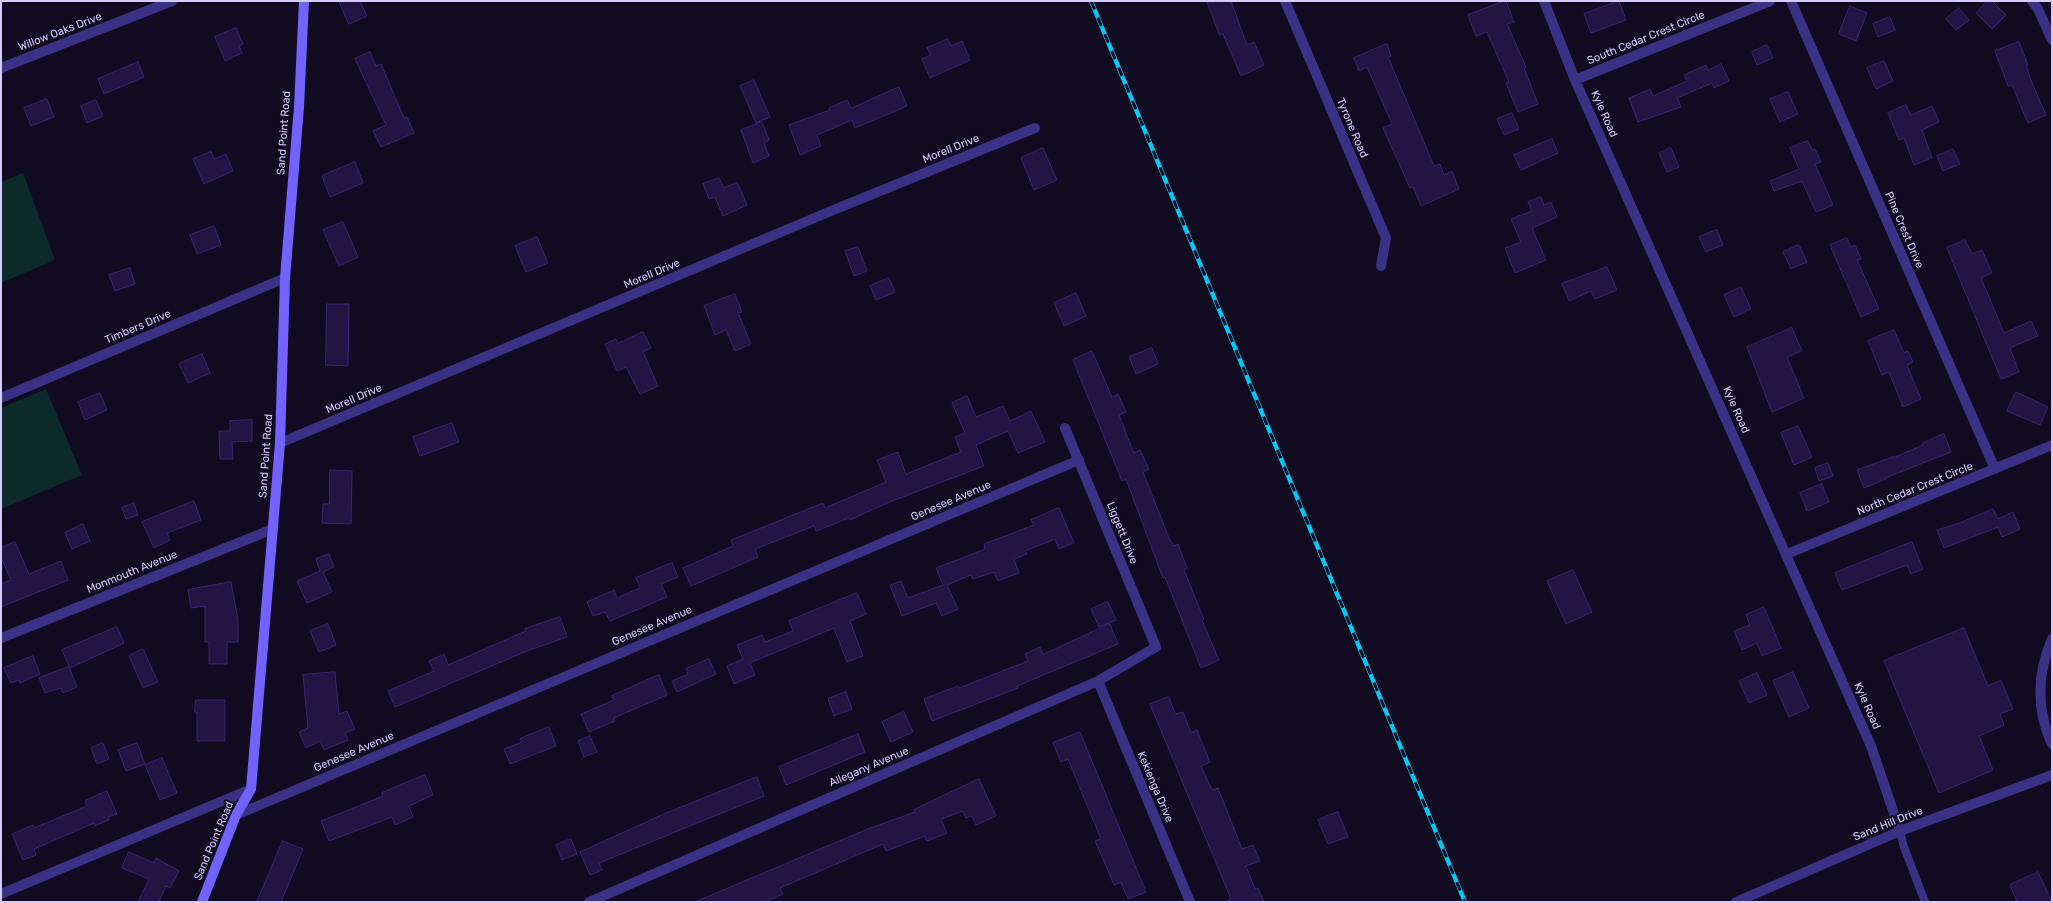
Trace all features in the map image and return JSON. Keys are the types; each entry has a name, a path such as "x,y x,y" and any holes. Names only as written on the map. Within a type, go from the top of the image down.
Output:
{"street":[{"name":"Willow Oaks Drive","path":"1,68 172,1"},
{"name":"Sand Point Road","path":"202,902 236,815 251,789 280,444 285,278 299,107 304,1"},
{"name":"Tyrone Road","path":"1285,1 1386,238 1381,266"},
{"name":"Kyle Road","path":"1544,1 1575,80 1787,554 1871,746 1900,831"},
{"name":"South Cedar Crest Circle","path":"1575,80 1770,1"},
{"name":"Pine Crest Drive","path":"1791,1 1995,469"},
{"path":"2032,1 2038,9 2052,40"},
{"name":"Morell Drive","path":"280,444 831,211 1035,128"},
{"name":"Timbers Drive","path":"1,398 285,278"},
{"name":"Liggett Drive","path":"1065,428 1156,646"},
{"name":"North Cedar Crest Circle","path":"1787,554 2052,445"},
{"name":"Genesee Avenue","path":"236,815 1079,460"},
{"name":"Monmouth Avenue","path":"1,638 273,529"},
{"path":"2052,639 2046,652 2040,690 2043,725 2052,744"},
{"name":"Allegany Avenue","path":"588,902 1098,681 1156,646"},
{"name":"Kekienga Drive","path":"1098,681 1190,902"},
{"name":"Sand Hill Drive","path":"1736,902 1900,831 2052,775"},
{"path":"1,894 251,789"}],"lane":[{"path":"1900,831 1904,847 1925,902"}],"green space":[{"path":"23,173 55,260 1,283 1,182"},
{"path":"46,389 82,475 1,509 1,408"}],"building":[{"path":"339,1 360,1 367,16 349,24"},
{"path":"1207,1 1231,1 1247,45 1254,42 1264,65 1241,76 1223,34 1220,35"},
{"path":"1506,1 1514,22 1507,24 1526,67 1524,68 1538,104 1518,112 1506,83 1509,82 1487,32 1476,36 1468,15"},
{"path":"1619,1 1626,20 1591,33 1584,14"},
{"path":"1988,1 1992,1 2006,15 1992,29 1976,13"},
{"path":"1850,6 1867,13 1856,41 1839,34"},
{"path":"1959,8 1969,20 1956,30 1946,19"},
{"path":"1890,17 1895,30 1878,37 1873,24"},
{"path":"236,28 243,44 239,46 242,53 225,61 215,37"},
{"path":"948,39 951,46 962,41 970,60 930,78 922,59 931,55 927,48"},
{"path":"2019,42 2028,65 2026,65 2030,78 2046,115 2028,123 2012,85 2008,86 1995,51"},
{"path":"1387,44 1391,56 1388,57 1434,166 1440,164 1444,175 1452,171 1459,189 1421,206 1413,187 1410,188 1383,128 1392,124 1367,67 1359,71 1354,58"},
{"path":"1767,45 1773,58 1757,65 1752,52"},
{"path":"370,52 376,66 381,64 404,118 407,117 414,133 381,147 373,131 386,125 355,59"},
{"path":"1884,61 1893,81 1876,89 1867,68"},
{"path":"138,62 144,77 104,94 98,79"},
{"path":"1721,64 1729,81 1714,88 1712,83 1677,98 1681,107 1638,122 1629,98 1650,89 1653,96 1687,81 1684,75 1706,65 1708,70"},
{"path":"754,80 770,117 756,123 740,86"},
{"path":"899,87 907,106 855,128 852,120 817,135 821,146 800,155 789,125 830,110 829,108 847,100 851,108"},
{"path":"1788,92 1798,114 1780,122 1770,99"},
{"path":"47,99 54,117 31,126 24,108"},
{"path":"96,100 103,116 87,123 81,106"},
{"path":"1906,105 1911,115 1932,106 1939,122 1922,130 1932,158 1914,165 1904,138 1899,140 1888,113"},
{"path":"1512,113 1519,129 1504,135 1497,119"},
{"path":"762,122 769,140 764,143 769,156 753,163 741,130"},
{"path":"1552,139 1558,153 1521,170 1514,155"},
{"path":"1808,141 1812,150 1815,149 1821,162 1815,164 1833,205 1816,212 1802,181 1774,191 1770,181 1799,169 1790,148"},
{"path":"1043,148 1057,180 1034,190 1021,158"},
{"path":"1671,148 1679,167 1667,172 1659,153"},
{"path":"1953,149 1960,164 1943,171 1937,156"},
{"path":"211,152 214,159 226,154 233,171 204,184 193,159"},
{"path":"355,162 363,183 330,197 322,176"},
{"path":"719,178 724,188 737,182 747,205 723,216 715,197 709,199 703,184"},
{"path":"1541,197 1544,205 1551,202 1557,217 1532,228 1546,260 1515,273 1505,248 1521,242 1511,219 1532,211 1528,202"},
{"path":"343,222 358,257 339,266 323,230"},
{"path":"214,226 221,245 197,254 190,235"},
{"path":"1717,230 1723,245 1706,252 1699,237"},
{"path":"537,237 548,263 526,272 515,246"},
{"path":"1847,238 1851,247 1855,245 1861,259 1857,260 1879,309 1861,317 1830,245"},
{"path":"1965,240 1972,254 1982,250 1992,273 1981,278 2004,333 2031,321 2038,336 2010,348 2019,372 2001,379 1947,248"},
{"path":"1799,245 1807,262 1791,269 1783,252"},
{"path":"858,247 867,271 854,276 845,251"},
{"path":"1607,267 1617,290 1595,299 1591,291 1569,301 1562,284"},
{"path":"130,268 135,284 115,291 109,275"},
{"path":"889,278 895,292 876,300 870,286"},
{"path":"1741,287 1751,309 1734,317 1724,295"},
{"path":"1076,293 1086,316 1064,326 1054,303"},
{"path":"735,294 742,312 738,313 751,344 735,351 726,330 715,335 704,306"},
{"path":"327,304 349,304 348,366 326,365"},
{"path":"1792,328 1802,351 1787,357 1804,398 1772,412 1747,347"},
{"path":"1894,330 1904,353 1908,351 1913,362 1907,365 1921,399 1903,407 1889,372 1882,375 1868,341"},
{"path":"643,332 651,348 643,352 658,386 640,394 626,367 617,371 605,344 616,339 618,343"},
{"path":"1152,348 1158,364 1136,374 1129,357"},
{"path":"1092,351 1112,397 1118,394 1126,412 1119,415 1124,429 1134,453 1140,450 1149,469 1143,472 1169,538 1174,546 1178,544 1187,568 1184,570 1204,619 1202,620 1219,660 1201,668 1165,577 1163,578 1126,479 1122,481 1073,360"},
{"path":"202,354 210,373 188,383 179,364"},
{"path":"2016,392 2048,407 2040,425 2007,411"},
{"path":"100,393 107,410 85,420 78,402"},
{"path":"967,396 976,417 1003,406 1010,421 1031,411 1045,442 1018,453 1008,431 976,445 984,466 887,503 850,520 849,518 816,531 814,526 755,549 758,557 691,586 683,568 733,546 731,540 823,503 825,508 886,482 877,460 898,452 906,474 961,452 955,437 965,433 952,403"},
{"path":"252,420 252,441 232,442 233,459 220,459 219,431 230,431 230,421"},
{"path":"452,423 459,442 420,456 413,437"},
{"path":"1798,426 1812,457 1794,465 1781,433"},
{"path":"1944,434 1951,452 1885,478 1886,479 1864,488 1857,470 1895,457"},
{"path":"1828,463 1833,476 1819,481 1815,468"},
{"path":"330,470 352,471 351,524 322,523 323,504 329,504"},
{"path":"1822,484 1829,502 1807,511 1800,493"},
{"path":"194,501 201,520 167,533 170,540 154,548 142,522"},
{"path":"134,503 138,515 126,519 122,508"},
{"path":"1059,508 1074,543 1059,549 1055,539 1025,551 1027,554 1014,559 1019,573 998,581 994,572 973,579 971,575 947,585 958,609 942,616 936,603 902,616 890,585 901,581 908,598 943,585 936,568 985,549 984,544 1034,525 1031,520"},
{"path":"1993,509 1998,519 2013,512 2020,529 2002,537 1998,527 1944,548 1937,530 1960,523"},
{"path":"83,524 90,541 72,549 65,533"},
{"path":"15,542 29,574 61,561 68,580 1,607 1,584 11,580 1,557 1,548"},
{"path":"1912,542 1923,569 1911,574 1907,565 1842,590 1835,573"},
{"path":"329,554 334,567 323,572 332,592 307,603 297,581 320,571 316,559"},
{"path":"672,563 678,577 661,584 667,597 610,621 605,612 593,616 587,602 614,590 617,598 640,588 636,578"},
{"path":"1573,570 1592,612 1566,624 1547,581"},
{"path":"231,582 238,620 238,642 227,642 227,664 209,664 209,642 205,642 205,606 191,608 188,590"},
{"path":"857,593 866,614 850,621 863,656 847,662 834,628 750,663 755,675 734,684 727,666 743,659 737,645 762,635 765,642 793,631 789,621"},
{"path":"1108,602 1116,620 1099,627 1091,609"},
{"path":"1764,607 1781,648 1762,656 1757,643 1742,650 1734,631 1750,625 1746,615"},
{"path":"560,617 567,637 527,651 395,707 388,691 434,671 429,661 444,654 448,665 526,631 525,629"},
{"path":"328,624 336,645 319,652 310,631"},
{"path":"1110,624 1118,644 1017,686 1018,688 932,721 924,699 958,686 959,688 1028,661 1025,654 1040,647 1043,654"},
{"path":"117,627 124,643 70,668 62,650"},
{"path":"1964,628 1988,686 2001,680 2013,709 2000,714 2004,725 1979,736 1993,770 1939,793 1884,661"},
{"path":"143,649 158,682 143,688 129,656"},
{"path":"33,656 40,674 20,683 19,680 11,683 4,668"},
{"path":"709,659 716,674 677,692 672,681 688,674 686,669"},
{"path":"69,667 77,687 63,693 61,688 45,693 39,678"},
{"path":"335,672 339,714 347,711 355,729 345,733 348,740 324,750 320,741 306,748 299,732 308,728 303,675"},
{"path":"1793,672 1809,708 1789,717 1773,681"},
{"path":"1757,673 1767,695 1749,703 1739,681"},
{"path":"659,675 667,695 614,718 615,721 589,732 581,714 614,700 612,696"},
{"path":"846,692 852,709 834,716 828,699"},
{"path":"1169,697 1175,714 1183,712 1191,733 1197,730 1210,762 1201,766 1212,790 1218,788 1242,849 1253,845 1260,861 1246,866 1255,889 1258,888 1264,902 1225,902 1231,899 1150,704"},
{"path":"196,700 225,700 225,741 197,741 197,712 195,712"},
{"path":"904,712 913,732 891,742 882,722"},
{"path":"549,727 556,746 510,764 504,749 522,742 520,739"},
{"path":"1080,732 1146,892 1128,899 1121,882 1114,885 1095,841 1101,839 1068,759 1061,762 1053,743"},
{"path":"858,734 865,752 786,785 779,767"},
{"path":"590,736 597,752 584,757 578,741"},
{"path":"103,743 109,759 97,764 91,748"},
{"path":"137,743 145,764 126,771 118,750"},
{"path":"162,758 177,793 160,800 145,765"},
{"path":"425,775 433,795 409,806 413,817 395,825 392,817 329,841 321,821 383,796 382,793"},
{"path":"757,777 764,796 599,863 602,870 590,875 580,852 664,814"},
{"path":"979,779 996,816 976,825 972,816 966,818 963,811 941,819 947,833 927,841 925,836 886,851 883,844 780,888 783,894 765,902 695,902 865,830 915,812 914,810"},
{"path":"107,791 117,814 108,817 109,820 95,826 94,823 34,849 36,855 23,860 12,834 33,825 34,828 87,806 85,801"},
{"path":"1338,812 1348,837 1328,844 1318,820"},
{"path":"571,839 577,854 562,860 556,845"},
{"path":"283,841 303,849 281,902 257,902"},
{"path":"129,852 154,863 156,858 179,871 170,888 166,886 159,902 138,902 149,879 122,868"},
{"path":"2038,872 2052,902 2017,902 2010,885"}],"railway":[{"path":"1091,1 1465,902"}]}
